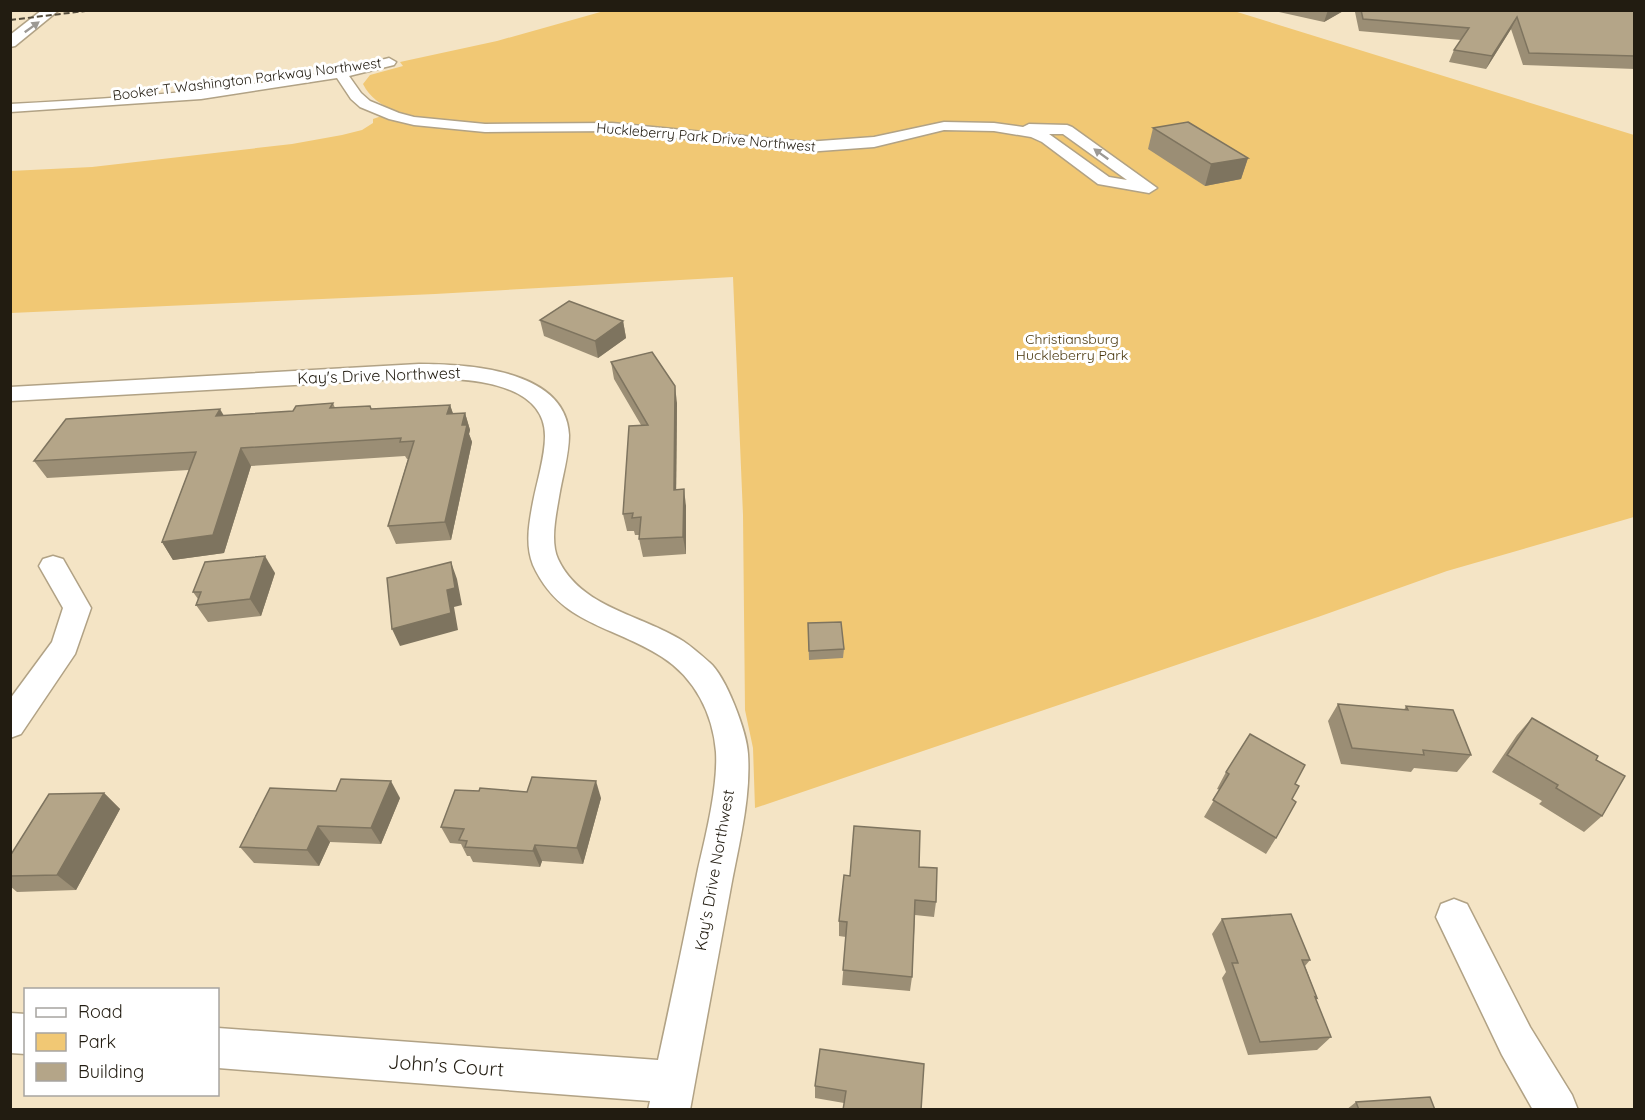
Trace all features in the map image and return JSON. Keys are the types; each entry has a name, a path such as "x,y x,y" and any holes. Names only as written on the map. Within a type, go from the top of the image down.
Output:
{"main road":[{"path":"10,43 52,10"}],"street":[{"name":"Booker T Washington Parkway Northwest","path":"10,102 168,91 340,72"},
{"name":"Booker T Washington Parkway Northwest","path":"10,108 168,98 340,72"},
{"name":"Huckleberry Park Drive Northwest","path":"340,72 356,96 377,111 414,121 457,126 612,127 806,147 874,142 944,126 1022,130 1047,139 1104,181 1149,188"},
{"name":"Kay's Drive Northwest","path":"10,394 419,371 458,371 488,375 515,384 537,397 553,413 557,436 542,522 542,554 554,580 581,605 673,649 702,673 723,713 732,753 728,809 671,1096"},
{"path":"10,725 65,646 77,608 52,566"},
{"path":"1454,917 1516,1041 1557,1110"},
{"name":"John's Court","path":"219,1048 671,1096"}],"green space":[{"name":"Christiansburg Huckleberry Park","path":"604,11 1234,11 1634,135 1634,517 1447,571 755,808 753,748 745,710 743,515 733,277 435,294 11,313 10,171 92,167 292,144 362,130 373,123 373,119 396,111 376,100 366,89 363,84 370,75 403,66 400,62 497,41"}],"building":[{"path":"1361,10 1635,10 1635,56 1529,53 1517,17 1492,56 1454,50 1469,28 1363,19"},
{"path":"1188,122 1248,158 1211,164 1153,128"},
{"path":"569,301 623,321 595,341 540,320"},
{"path":"652,352 675,386 674,490 684,489 683,537 639,539 641,517 632,518 633,513 623,514 629,426 648,425 611,362"},
{"path":"333,403 330,408 370,406 371,409 450,405 447,414 465,413 462,425 467,425 445,522 388,526 414,441 400,442 401,438 241,448 213,535 162,542 196,452 34,461 66,419 220,409 216,416 293,411 296,406"},
{"path":"265,556 250,599 196,605 201,592 193,592 205,562"},
{"path":"451,562 455,588 447,590 451,613 392,629 387,578"},
{"path":"841,622 844,649 809,651 808,623"},
{"path":"1338,704 1408,710 1406,706 1453,710 1471,755 1423,750 1424,755 1352,748"},
{"path":"1532,718 1598,756 1596,760 1625,776 1602,816 1556,788 1558,785 1507,755"},
{"path":"1250,734 1305,765 1295,784 1299,786 1292,799 1296,802 1276,838 1213,800 1229,774 1226,772"},
{"path":"532,777 596,781 577,848 535,845 533,851 465,847 467,841 459,840 464,829 441,827 455,790 479,791 480,788 527,792"},
{"path":"341,779 391,781 371,828 318,826 307,850 240,847 270,788 336,791"},
{"path":"104,793 57,875 10,876 10,856 49,794"},
{"path":"854,826 920,831 919,867 937,868 936,902 915,900 912,977 843,970 847,922 839,921 844,875 850,876"},
{"path":"1291,914 1310,960 1302,960 1331,1037 1260,1042 1232,963 1238,963 1222,919"},
{"path":"820,1049 924,1064 921,1110 843,1110 846,1091 815,1086"},
{"path":"1430,1097 1435,1110 1359,1110 1356,1102"}],"railway":[{"path":"10,20 94,10"}]}
